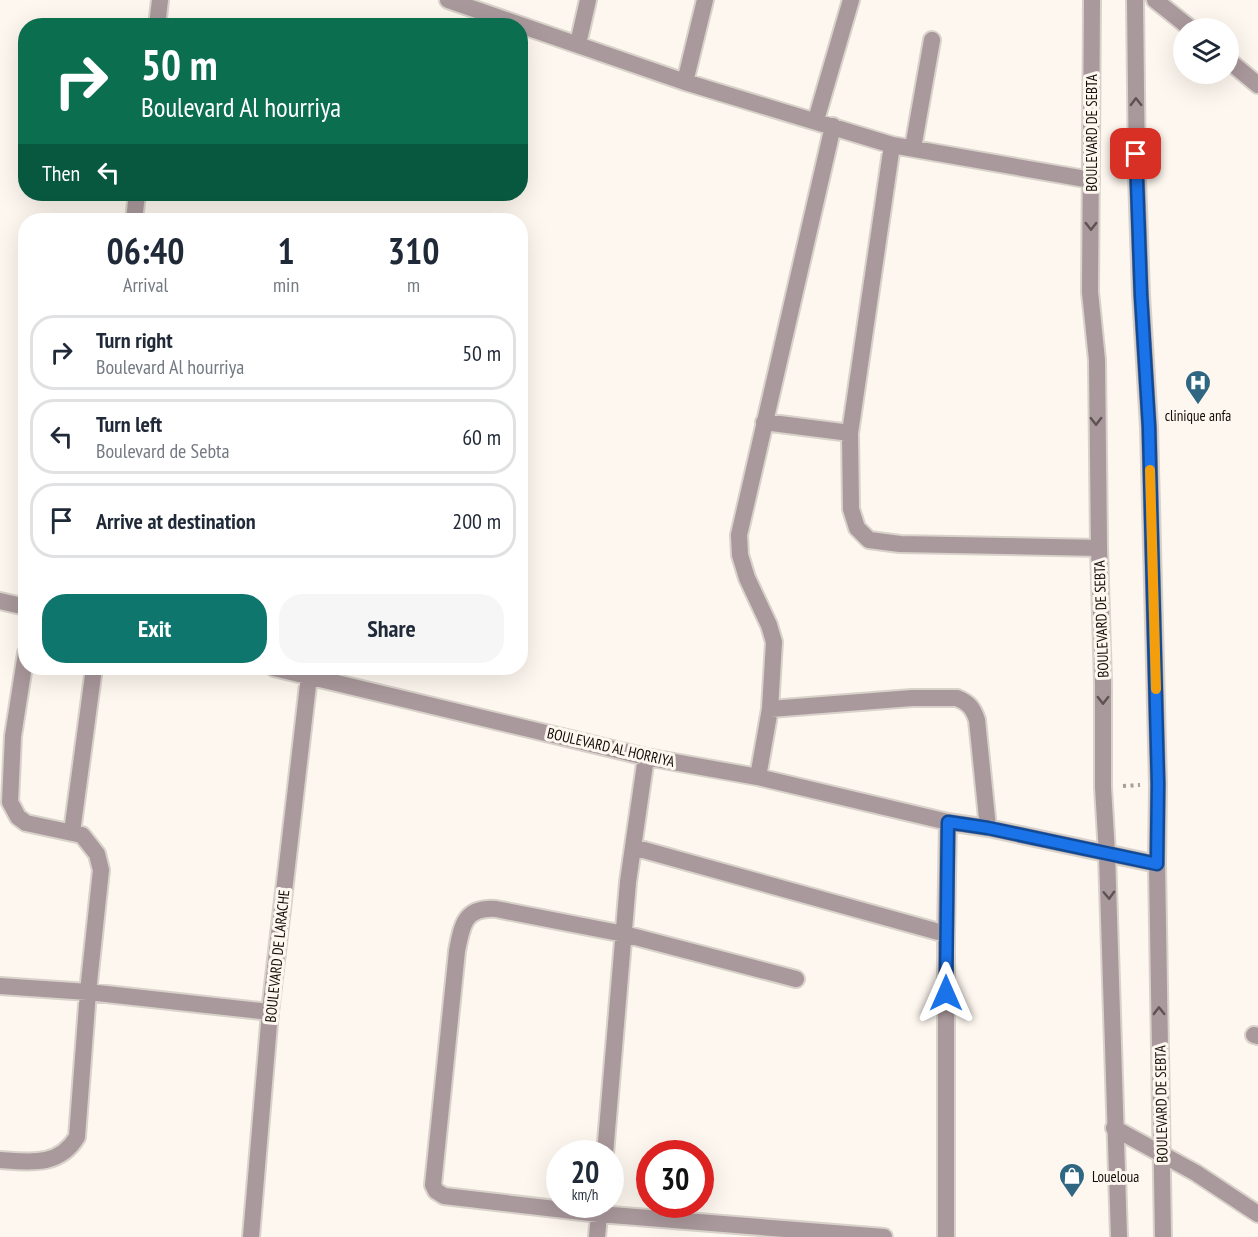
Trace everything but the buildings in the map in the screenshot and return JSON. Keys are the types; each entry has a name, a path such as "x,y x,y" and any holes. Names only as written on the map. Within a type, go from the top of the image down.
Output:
{"street":[{"path":"158,18 160,0"},
{"path":"578,44 588,0"},
{"path":"685,82 705,0"},
{"path":"816,120 851,0"},
{"name":"BOULEVARD DE SEBTA","path":"1092,0 1090,292 1097,360 1099,548 1104,684 1103,788 1119,1237"},
{"name":"BOULEVARD DE SEBTA","path":"1135,0 1137,188 1149,427 1158,784 1162,1237"},
{"path":"1155,0 1178,18"},
{"path":"452,1 502,18"},
{"path":"528,27 685,82 892,145 1091,180"},
{"path":"913,148 932,40"},
{"path":"1239,69 1258,85"},
{"path":"758,777 770,709 774,642 769,625 747,578 740,555 739,535 833,126"},
{"path":"892,145 850,433 851,509 857,528 869,540 900,544 1099,548"},
{"path":"764,422 850,433"},
{"path":"0,601 18,605"},
{"path":"0,1160 34,1162 48,1160 71,1148 77,1137 88,992 101,870 97,855 82,835 26,823 18,817 10,802 13,736 23,675"},
{"path":"72,832 93,675"},
{"name":"BOULEVARD AL HORRIYA","path":"305,675 646,757 758,777 948,822 988,828 1157,864"},
{"name":"BOULEVARD DE LARACHE","path":"251,1237 270,1012 309,676"},
{"path":"770,709 912,698 963,700 974,710 977,720 988,828"},
{"path":"606,1140 633,847 646,757"},
{"path":"946,1237 948,822"},
{"path":"633,847 946,934"},
{"path":"546,1204 444,1196 436,1191 433,1185 457,951 461,929 466,918 484,909 496,909 624,934 796,979"},
{"path":"0,986 88,992 270,1012"},
{"path":"1114,1128 1161,1153 1258,1214"},
{"path":"624,1211 884,1237"},
{"path":"597,1237 599,1218"}],"path":[{"path":"1103,788 1158,784"}],"slow traffic":[{"path":"1150,470 1156,689"}],"place":[{"name":"clinique anfa","path":"1198,406"},
{"name":"Loueloua","path":"1072,1199"}],"route":[{"path":"946,993 948,822 988,828 1157,864 1158,784 1149,427 1136,154"}]}
